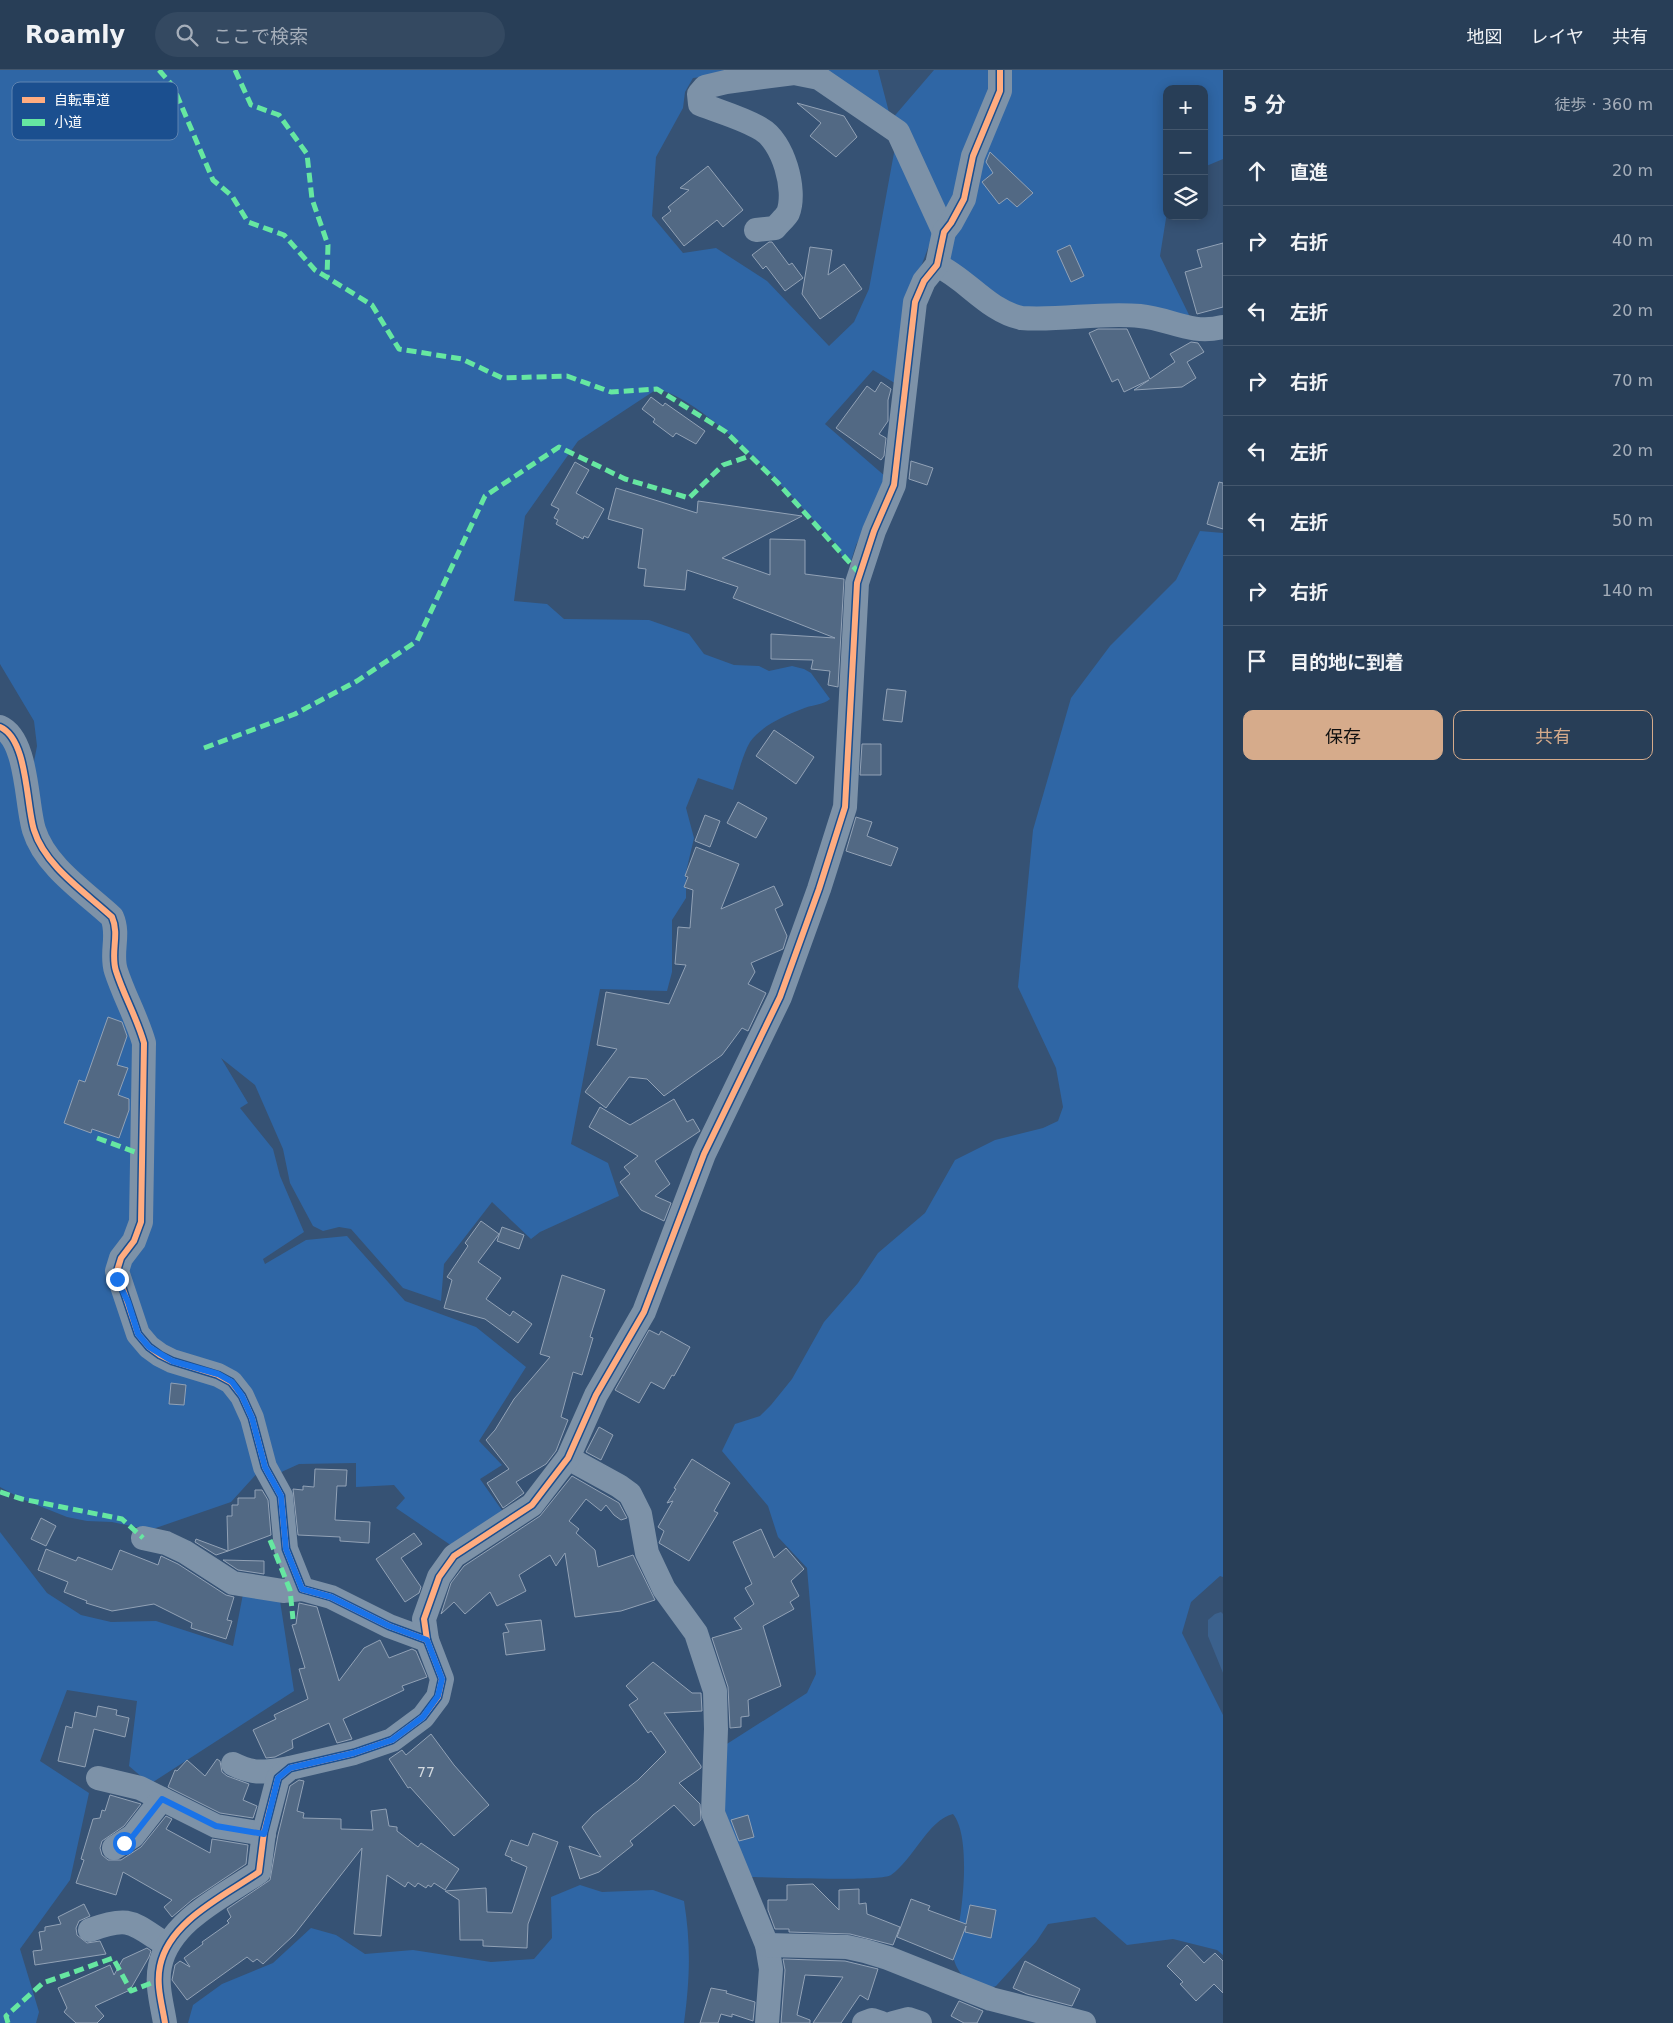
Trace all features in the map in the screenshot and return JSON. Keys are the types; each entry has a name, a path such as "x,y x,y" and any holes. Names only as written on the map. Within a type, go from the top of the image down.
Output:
{"street":[{"path":"233,1764 255,1772 290,1768 354,1753 392,1740 423,1717 438,1696 442,1679 427,1640 424,1619 439,1577 454,1556 532,1505 568,1458 596,1395 644,1312 704,1154 780,997 819,889 845,807 857,583 874,531 894,485 915,302 924,280 938,265 944,232 964,199 973,156 1000,91 1000,70"},
{"path":"756,230 775,228 788,214 792,195 778,145 763,129 700,104 698,94 705,87 726,82 794,73 819,78 898,132 926,197 944,232"},
{"path":"938,265 963,280 992,306 1009,315 1021,318 1106,315 1142,316 1194,330 1223,327"},
{"path":"0,727 11,736 24,770 33,829 45,853 112,917 117,927 115,969 139,1024 144,1043 142,1222 134,1241 120,1258 117,1279 128,1302 138,1334 149,1347 172,1361 218,1374 232,1382 242,1396 252,1418 265,1467 281,1496 286,1549 302,1589"},
{"path":"568,1458 630,1494 640,1514 647,1553 664,1589 696,1633 715,1691 716,1729 713,1813 767,1945 771,1969 767,2023"},
{"path":"143,1538 166,1542 233,1583 283,1591 302,1589 331,1597 389,1626 427,1640"},
{"path":"165,2023 159,1988 160,1966 167,1945 201,1911 259,1872 264,1834 278,1778 290,1768"},
{"path":"98,1778 140,1788 216,1826 264,1834"},
{"path":"114,1848 133,1836 162,1799"},
{"path":"90,1930 114,1922 125,1921 167,1945"},
{"path":"767,1945 846,1947 865,1951 991,1999 1084,2023"},
{"path":"893,2023 908,2019 920,2023"},
{"path":"864,2023 872,2020 881,2023"}],"shaded area":[{"path":"0,70 758,70 693,78 685,92 683,108 656,157 652,216 683,253 716,248 767,281 829,346 854,322 869,289 896,142 933,235 909,298 898,385 873,370 825,424 886,477 875,509 856,545 851,561 843,558 835,543 776,480 727,433 679,398 657,389 578,441 525,516 514,601 547,604 564,619 649,620 689,634 704,654 734,665 759,666 769,671 792,666 804,669 811,673 830,699 824,703 805,708 781,718 760,731 750,742 733,790 698,778 686,808 694,838 686,872 686,898 672,920 672,972 667,991 600,989 571,1144 608,1163 619,1196 540,1232 531,1239 492,1202 444,1264 441,1301 403,1288 351,1229 339,1227 323,1231 313,1226 290,1183 283,1149 255,1085 221,1058 248,1103 240,1108 273,1149 280,1176 304,1232 263,1259 265,1264 306,1240 347,1236 405,1301 476,1327 526,1367 479,1441 502,1465 480,1479 506,1516 455,1548 396,1508 405,1498 394,1485 356,1487 356,1463 299,1464 277,1474 253,1405 154,1345 125,1284 147,1096 120,967 122,925 50,851 31,777 37,746 34,721 0,664"},
{"path":"816,70 878,70 891,120 934,70 995,70 947,220 911,140"},
{"path":"1004,70 1223,70 1223,159 1208,165 1208,85 1163,85 1163,220 1166,220 1160,256 1194,325 1026,314 946,258"},
{"path":"1200,531 1223,533 1223,1577 1220,1576 1191,1602 1182,1633 1223,1715 1223,1955 1217,1950 1173,1939 1127,1945 1095,1917 1048,1924 1036,1942 996,1986 980,1987 966,1979 956,1966 954,1958 953,1948 957,1935 963,1890 964,1855 959,1824 953,1814 936,1824 891,1875 847,1879 748,1877 723,1806 719,1749 807,1693 816,1674 807,1568 778,1537 768,1506 722,1451 735,1424 760,1416 792,1379 824,1322 858,1283 878,1253 925,1213 955,1160 995,1140 1043,1128 1058,1121 1063,1107 1056,1068 1018,987 1033,830 1071,698 1110,646 1176,580"},
{"path":"0,734 3,734 27,818 108,919 135,1027 137,1224 114,1266 134,1336 227,1385 261,1469 231,1502 150,1530 112,1522 87,1521 67,1517 22,1499 0,1487"},
{"path":"0,1532 47,1593 81,1615 111,1622 156,1621 233,1646 243,1594 280,1601 294,1691 150,1784 129,1766 137,1701 67,1690 40,1761 89,1793 70,1880 20,1949 39,2012 36,2023 0,2023"},
{"path":"1221,1612 1223,1614 1223,1673 1208,1636 1208,1620"},
{"path":"580,1885 602,1892 653,1890 684,1901 689,1962 684,2023 188,2023 193,2005 222,1984 273,1963 311,1928 336,1935 365,1954 413,1950 491,1962 534,1959 552,1938 551,1897"}],"building":[{"path":"797,103 844,116 857,137 836,157 810,136 821,123"},
{"path":"990,152 1033,193 1017,207 1007,198 999,204 982,182 993,173 986,162"},
{"path":"708,166 743,210 723,227 717,220 684,246 662,218 671,211 668,207 689,190 680,188"},
{"path":"769,242 772,242 789,265 792,263 803,278 785,291 766,266 763,269 752,255"},
{"path":"1223,243 1223,307 1197,314 1185,272 1202,267 1197,250"},
{"path":"1070,245 1084,276 1071,282 1057,251"},
{"path":"810,247 832,250 828,275 844,264 862,289 820,319 802,294"},
{"path":"1098,329 1127,329 1150,379 1175,362 1170,354 1191,342 1198,343 1204,352 1187,362 1196,378 1182,387 1134,390 1149,380 1124,392 1118,379 1112,382 1089,333"},
{"path":"881,382 891,389 888,400 888,421 879,434 886,438 884,456 881,460 836,428 867,386 875,392"},
{"path":"651,397 663,406 665,403 705,431 696,444 676,433 673,437 653,422 655,419 642,409"},
{"path":"911,461 933,468 927,485 909,479"},
{"path":"575,462 589,470 576,493 604,509 588,538 584,536 583,539 556,524 558,520 554,518 559,509 551,505"},
{"path":"1219,482 1223,483 1223,529 1207,524"},
{"path":"616,488 697,513 698,501 802,516 722,558 770,575 770,539 805,540 805,574 844,579 838,687 828,685 830,671 811,669 813,660 771,659 771,634 835,638 733,598 738,587 687,570 685,590 644,586 646,569 638,568 643,529 608,519"},
{"path":"887,689 906,691 902,722 883,720"},
{"path":"774,730 814,757 796,784 756,756"},
{"path":"862,744 881,744 881,775 860,775"},
{"path":"738,802 767,818 756,838 727,823"},
{"path":"705,815 720,821 710,847 695,841"},
{"path":"856,817 872,822 867,836 898,848 891,866 846,851"},
{"path":"696,847 739,864 721,909 774,886 783,905 775,909 787,936 783,949 751,963 755,972 748,984 766,993 748,1031 742,1028 722,1055 664,1096 647,1079 629,1077 606,1108 585,1092 617,1049 597,1045 606,992 669,1004 686,965 675,964 678,927 690,928 693,890 684,887 688,877 685,876"},
{"path":"108,1017 122,1022 127,1036 117,1065 128,1068 118,1095 129,1099 129,1110 119,1138 92,1129 91,1133 64,1123 79,1080 85,1082"},
{"path":"674,1099 687,1122 693,1119 700,1131 655,1161 670,1184 655,1196 671,1203 664,1221 641,1210 620,1182 630,1174 624,1167 638,1156 589,1127 600,1107 630,1125"},
{"path":"481,1221 499,1234 478,1262 501,1278 486,1299 510,1316 513,1311 532,1324 518,1343 485,1319 444,1308 452,1280 447,1277 468,1246 465,1243"},
{"path":"502,1227 524,1235 519,1249 497,1241"},
{"path":"562,1275 605,1290 590,1337 593,1338 582,1375 573,1372 561,1417 568,1420 556,1451 546,1464 516,1482 524,1493 503,1508 487,1483 509,1469 486,1440 495,1430 514,1399 550,1357 540,1354"},
{"path":"649,1330 659,1335 661,1331 690,1347 674,1376 672,1375 664,1389 651,1382 639,1403 615,1390"},
{"path":"171,1383 186,1385 184,1405 169,1404"},
{"path":"599,1427 613,1435 601,1460 586,1452"},
{"path":"692,1459 730,1483 714,1511 718,1513 689,1561 659,1543 664,1531 658,1527 673,1501 667,1503 676,1489 674,1488"},
{"path":"315,1469 347,1470 346,1486 337,1486 335,1520 370,1522 369,1543 340,1541 340,1537 298,1535 293,1489 303,1490 303,1486 314,1487"},
{"path":"572,1476 619,1503 627,1518 621,1520 606,1505 601,1511 586,1499 569,1521 579,1529 576,1533 595,1550 598,1567 633,1555 655,1600 621,1611 575,1617 565,1553 556,1566 550,1555 519,1575 526,1591 497,1606 490,1592 465,1614 454,1602 441,1614 451,1583 464,1566 540,1516"},
{"path":"255,1490 262,1490 268,1500 271,1535 228,1551 227,1516 232,1516 232,1505 238,1505 238,1498 255,1498"},
{"path":"41,1518 56,1526 46,1546 31,1539"},
{"path":"761,1529 774,1558 786,1548 804,1569 791,1581 799,1596 790,1602 794,1609 763,1626 781,1686 748,1700 749,1716 741,1717 741,1727 730,1728 728,1687 712,1638 742,1629 734,1618 754,1604 745,1588 752,1584 733,1542"},
{"path":"414,1533 422,1544 401,1558 421,1587 419,1593 405,1602 376,1559"},
{"path":"196,1539 228,1551 216,1555 195,1542"},
{"path":"46,1549 76,1561 78,1557 112,1570 120,1550 158,1565 161,1556 178,1564 226,1595 234,1597 227,1620 232,1621 226,1639 191,1628 192,1623 154,1604 112,1611 86,1603 87,1601 64,1592 68,1582 38,1570"},
{"path":"223,1560 264,1561 264,1574 238,1570"},
{"path":"299,1603 317,1607 339,1681 364,1648 380,1640 389,1658 412,1649 416,1651 427,1677 402,1686 404,1690 343,1719 352,1739 337,1743 329,1723 292,1740 293,1748 275,1757 266,1758 253,1730 276,1719 274,1715 308,1699 299,1669 305,1668 292,1625 296,1624"},
{"path":"541,1620 545,1650 506,1655 503,1633 509,1632 505,1624"},
{"path":"653,1662 692,1693 701,1693 702,1711 664,1713 701,1766 701,1768 679,1783 700,1804 701,1820 694,1826 674,1805 630,1841 633,1845 599,1872 580,1879 569,1846 601,1857 582,1827 593,1815 638,1780 666,1752 651,1731 648,1733 629,1705 638,1699 626,1686"},
{"path":"98,1706 117,1710 116,1715 129,1718 125,1737 94,1729 85,1767 58,1761 66,1726 72,1728 75,1712 96,1717"},
{"path":"431,1734 454,1765 489,1805 454,1836 410,1787 408,1788 389,1759 402,1750 406,1755"},
{"path":"217,1759 220,1761 222,1772 227,1776 249,1784 243,1800 257,1806 253,1818 220,1813 168,1787 175,1770 177,1771 187,1760 205,1776"},
{"path":"299,1780 304,1781 297,1811 304,1813 303,1818 341,1819 341,1829 373,1830 371,1811 386,1809 389,1826 397,1827 397,1831 418,1847 421,1843 459,1869 445,1890 434,1883 431,1887 428,1885 426,1888 418,1883 415,1887 408,1882 405,1887 387,1875 381,1936 354,1934 362,1848 294,1935 263,1964 257,1959 253,1962 247,1957 187,2000 172,1980 175,1965 180,1961 190,1967 184,1958 203,1944 202,1942 229,1923 227,1921 231,1917 227,1909 270,1880 278,1835 290,1786"},
{"path":"110,1795 141,1804 124,1826 102,1841 100,1848 102,1855 108,1860 121,1860 141,1847 166,1816 172,1819 166,1829 210,1853 212,1839 248,1845 246,1864 192,1900 172,1917 164,1907 172,1900 123,1872 116,1895 76,1883 84,1860 81,1859 93,1819 100,1818 102,1810 105,1811"},
{"path":"748,1815 754,1837 739,1841 731,1820"},
{"path":"533,1833 558,1842 528,1924 527,1948 483,1946 483,1940 460,1940 459,1900 445,1891 486,1888 487,1912 512,1913 527,1867 511,1860 512,1858 505,1855 511,1840 528,1846"},
{"path":"813,1884 839,1910 839,1890 859,1889 859,1904 866,1903 867,1914 900,1927 893,1945 850,1934 789,1932 789,1929 775,1929 768,1910 768,1900 787,1900 787,1885"},
{"path":"911,1899 930,1906 928,1910 966,1924 970,1905 996,1910 991,1938 965,1932 966,1926 953,1960 897,1937"},
{"path":"84,1904 90,1916 79,1921 76,1928 77,1935 87,1943 100,1941 106,1954 35,1965 33,1951 42,1950 39,1932 45,1931 45,1927 61,1924 58,1917"},
{"path":"1187,1945 1204,1963 1215,1953 1223,1961 1223,1993 1214,1984 1196,2001 1180,1984 1183,1982 1167,1966"},
{"path":"147,1948 151,1951 149,1957 130,1990 95,2006 104,2016 97,2023 76,2023 64,2012 67,2008 58,1988 110,1965 114,1975 123,1959"},
{"path":"783,1959 845,1961 878,1969 868,2000 860,1995 841,2023 813,2023 843,1977 805,1975 797,2015 810,2020 810,2023 781,2023 785,1970"},
{"path":"1025,1961 1080,1989 1072,2006 1027,1994 1013,1988"},
{"path":"711,1988 727,1991 726,1993 755,2002 753,2021 732,2014 732,2017 721,2014 718,2023 700,2023"},
{"path":"959,2001 983,2011 977,2023 964,2023 951,2016"}],"marked path":[{"path":"159,70 170,82"},
{"path":"235,70 251,105 279,115 307,154 312,199 328,245 327,277"},
{"path":"178,98 213,180 232,196 248,222 284,235 315,270 372,305 399,349 462,359 502,378 567,376 611,392 657,389 726,432 777,482 860,574"},
{"path":"204,748 295,714 357,681 417,641 485,496 559,447 625,479 689,498 723,465 750,456"},
{"path":"97,1138 143,1155"},
{"path":"0,1492 22,1499 122,1519 143,1538"},
{"path":"270,1540 290,1590 293,1619"},
{"path":"8,2023 6,2016 43,1983 113,1958 131,1991 159,1980"}],"cycle path":[{"path":"165,2023 159,1980 160,1966 165,1950 174,1936 200,1911 259,1872 264,1832 278,1778 290,1768 354,1753 392,1740 423,1717 438,1697 442,1679 427,1640 424,1619 439,1577 454,1556 532,1505 568,1458 596,1395 644,1312 704,1154 780,997 819,889 845,807 857,583 874,531 894,485 915,302 924,281 937,265 944,232 964,199 973,156 1000,91 1000,70"},
{"path":"0,727 9,734 21,758 31,819 39,843 56,867 112,917 115,930 114,964 144,1043 141,1222 134,1241 121,1258 117,1271 138,1334 149,1347 160,1355 172,1361 218,1375 231,1382 242,1396 252,1418 265,1467 281,1496 286,1549 302,1589 331,1597 389,1626 427,1640"}],"route":[{"path":"117,1279 128,1302 138,1334 149,1347 172,1361 218,1374 232,1382 248,1406 265,1467 281,1496 286,1549 302,1589 331,1597 389,1626 427,1640 442,1679 438,1696 423,1717 392,1740 354,1753 290,1768 278,1778 264,1834 235,1831 216,1826 162,1799 133,1836 124,1843"}]}
